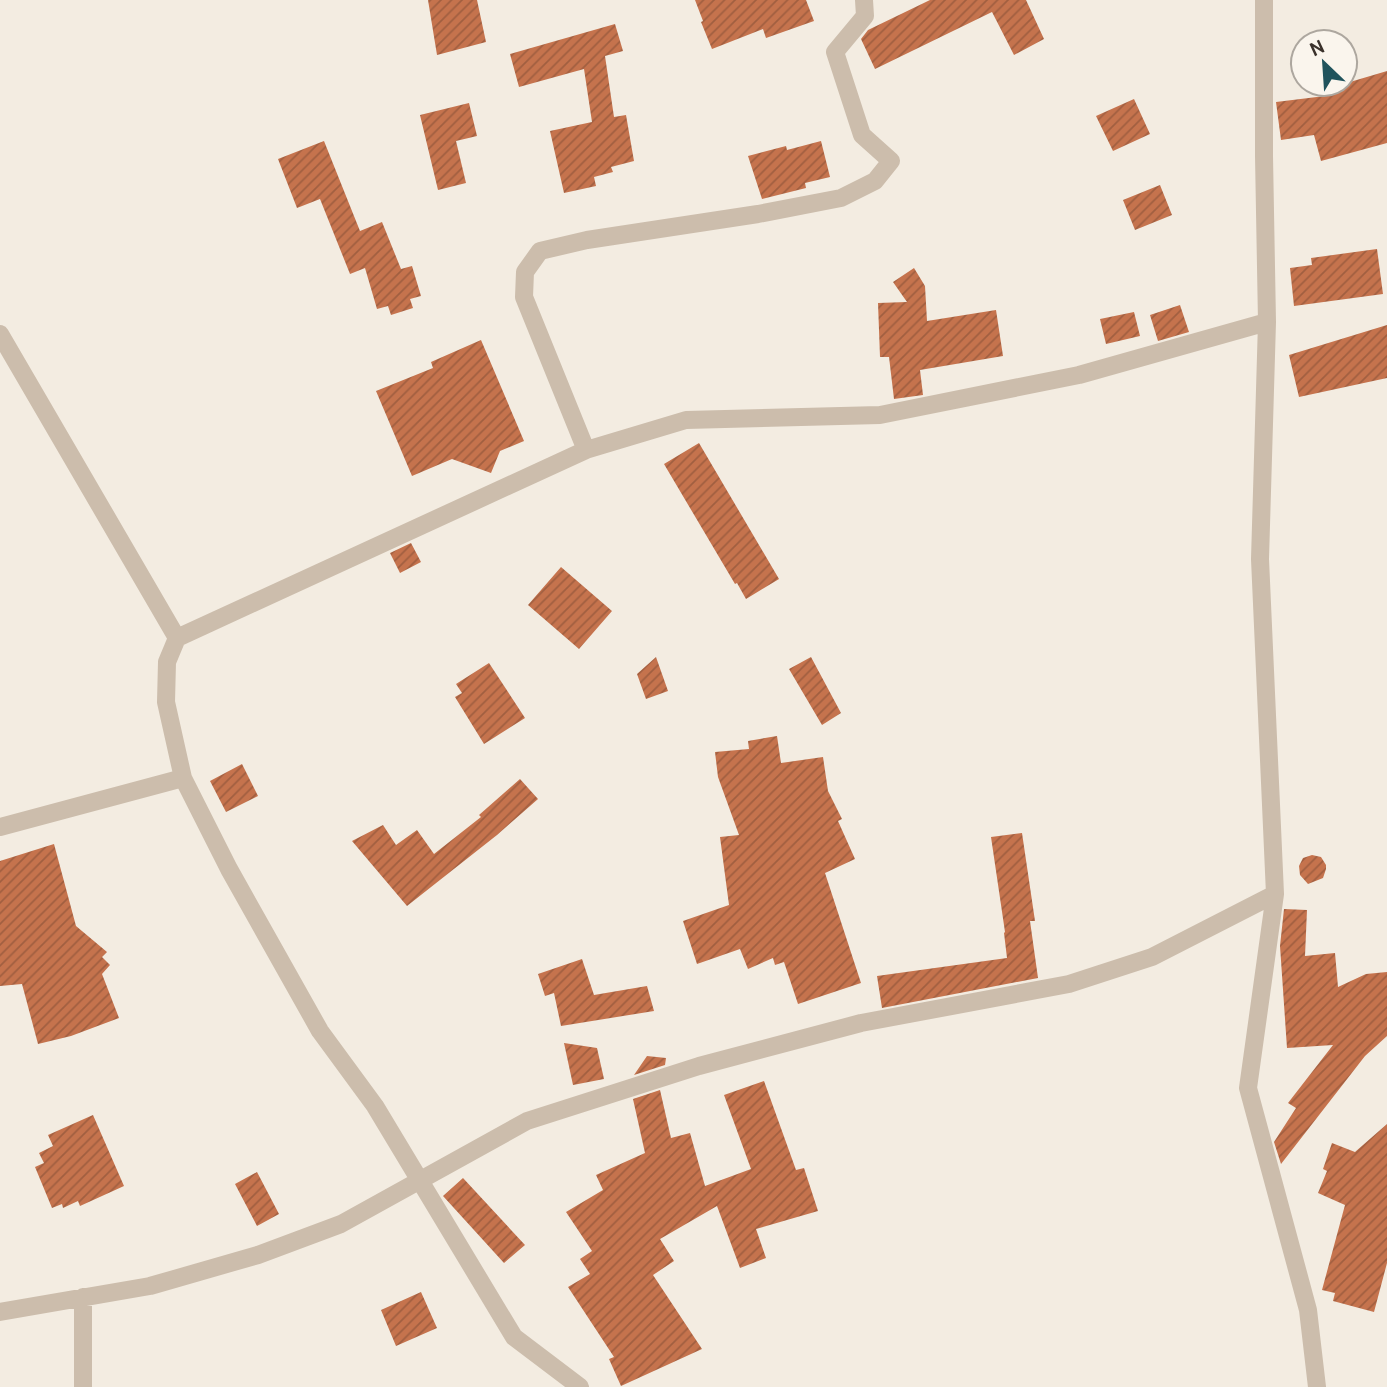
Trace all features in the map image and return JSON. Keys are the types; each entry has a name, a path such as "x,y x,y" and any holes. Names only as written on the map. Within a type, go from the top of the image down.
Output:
{"street":[{"path":"586,450 524,298 525,272 540,251 587,240 758,214 841,198 875,181 891,161 862,135 835,52 865,16 864,0"},
{"path":"1264,0 1267,322 1260,559 1275,894 1248,1088 1308,1310 1317,1387"},
{"path":"580,1387 514,1337 375,1106 320,1031 229,869 183,778 166,702 167,662 177,638 586,450 686,420 880,415 1079,375 1267,322"},
{"path":"0,334 177,638"},
{"path":"0,827 183,778"},
{"path":"0,1312 150,1286 258,1255 341,1224 527,1121 699,1066 861,1023 1069,984 1152,957 1275,894"},
{"path":"83,1297 83,1387"}],"building":[{"path":"428,0 477,0 486,42 437,55"},
{"path":"695,0 806,0 814,21 766,38 763,29 712,49"},
{"path":"930,0 1026,0 1044,39 1014,55 992,12 875,69 861,39 868,30"},
{"path":"615,24 623,51 605,56 614,117 626,115 634,161 611,167 613,172 594,177 596,186 564,193 550,131 592,122 584,69 519,87 510,54"},
{"path":"1387,71 1387,143 1321,161 1314,135 1281,140 1276,102 1309,98 1359,98 1359,79"},
{"path":"1134,99 1150,134 1113,151 1096,116"},
{"path":"469,103 477,136 456,141 466,183 438,190 420,115"},
{"path":"324,141 360,231 382,222 401,269 412,266 421,296 410,299 413,308 391,315 388,306 377,309 365,268 350,274 320,199 297,208 278,159"},
{"path":"821,141 830,177 805,183 806,188 762,199 748,156 786,146 787,150"},
{"path":"1160,185 1172,215 1135,230 1123,200"},
{"path":"1377,249 1383,294 1294,306 1290,268 1312,265 1311,258"},
{"path":"914,268 925,286 927,321 996,310 1003,356 920,370 923,395 894,399 889,357 880,357 878,303 907,302 893,282"},
{"path":"1180,305 1189,332 1158,341 1150,315"},
{"path":"1134,312 1140,336 1106,344 1100,319"},
{"path":"1387,325 1387,378 1299,397 1289,355"},
{"path":"481,340 524,441 500,451 491,473 452,459 412,476 376,391 433,368 431,362"},
{"path":"699,443 779,579 746,599 664,464"},
{"path":"411,543 421,562 400,573 390,553"},
{"path":"561,567 612,611 579,649 528,605"},
{"path":"656,657 668,691 646,699 637,674"},
{"path":"811,657 841,713 822,725 789,669"},
{"path":"489,663 525,718 484,744 455,697 462,693 456,684"},
{"path":"777,736 781,763 823,757 828,791 842,819 838,821 855,859 825,873 861,983 798,1004 784,962 775,965 773,958 748,969 740,949 697,964 683,921 729,905 720,837 739,835 718,777 715,752 749,749 748,741"},
{"path":"242,764 258,796 226,812 210,781"},
{"path":"520,779 538,799 407,906 352,841 383,825 396,845 417,830 434,854 481,817 479,815"},
{"path":"1022,833 1035,921 1030,921 1038,978 882,1008 877,976 1007,958 991,837"},
{"path":"54,844 76,926 107,952 102,957 110,965 102,974 119,1018 71,1036 38,1044 22,984 0,986 0,861"},
{"path":"1312,855 1321,857 1326,869 1323,878 1308,884 1300,875 1299,866 1303,858"},
{"path":"1284,909 1307,910 1305,956 1335,953 1338,987 1366,974 1387,972 1387,1036 1365,1056 1281,1164 1274,1142 1296,1108 1288,1103 1333,1045 1287,1048 1280,946"},
{"path":"582,959 594,995 647,986 654,1011 561,1026 554,993 545,996 538,974"},
{"path":"564,1043 597,1048 604,1079 573,1085"},
{"path":"647,1056 666,1058 665,1065 634,1075"},
{"path":"764,1081 796,1170 804,1168 818,1211 756,1229 766,1258 740,1268 717,1206 660,1239 674,1261 653,1275 702,1349 621,1386 609,1359 614,1357 568,1287 590,1274 580,1259 592,1251 566,1212 603,1190 596,1175 645,1153 633,1099 660,1090 671,1138 690,1133 705,1186 751,1169 724,1095"},
{"path":"93,1115 124,1186 80,1206 78,1201 63,1208 62,1204 52,1208 35,1167 44,1163 39,1153 53,1146 48,1135"},
{"path":"1387,1124 1387,1263 1374,1312 1333,1301 1335,1293 1322,1290 1345,1205 1318,1193 1327,1171 1323,1169 1332,1143 1355,1152"},
{"path":"257,1172 279,1214 257,1226 235,1184"},
{"path":"463,1178 525,1245 504,1263 443,1196"},
{"path":"421,1292 437,1328 396,1346 381,1310"}]}
